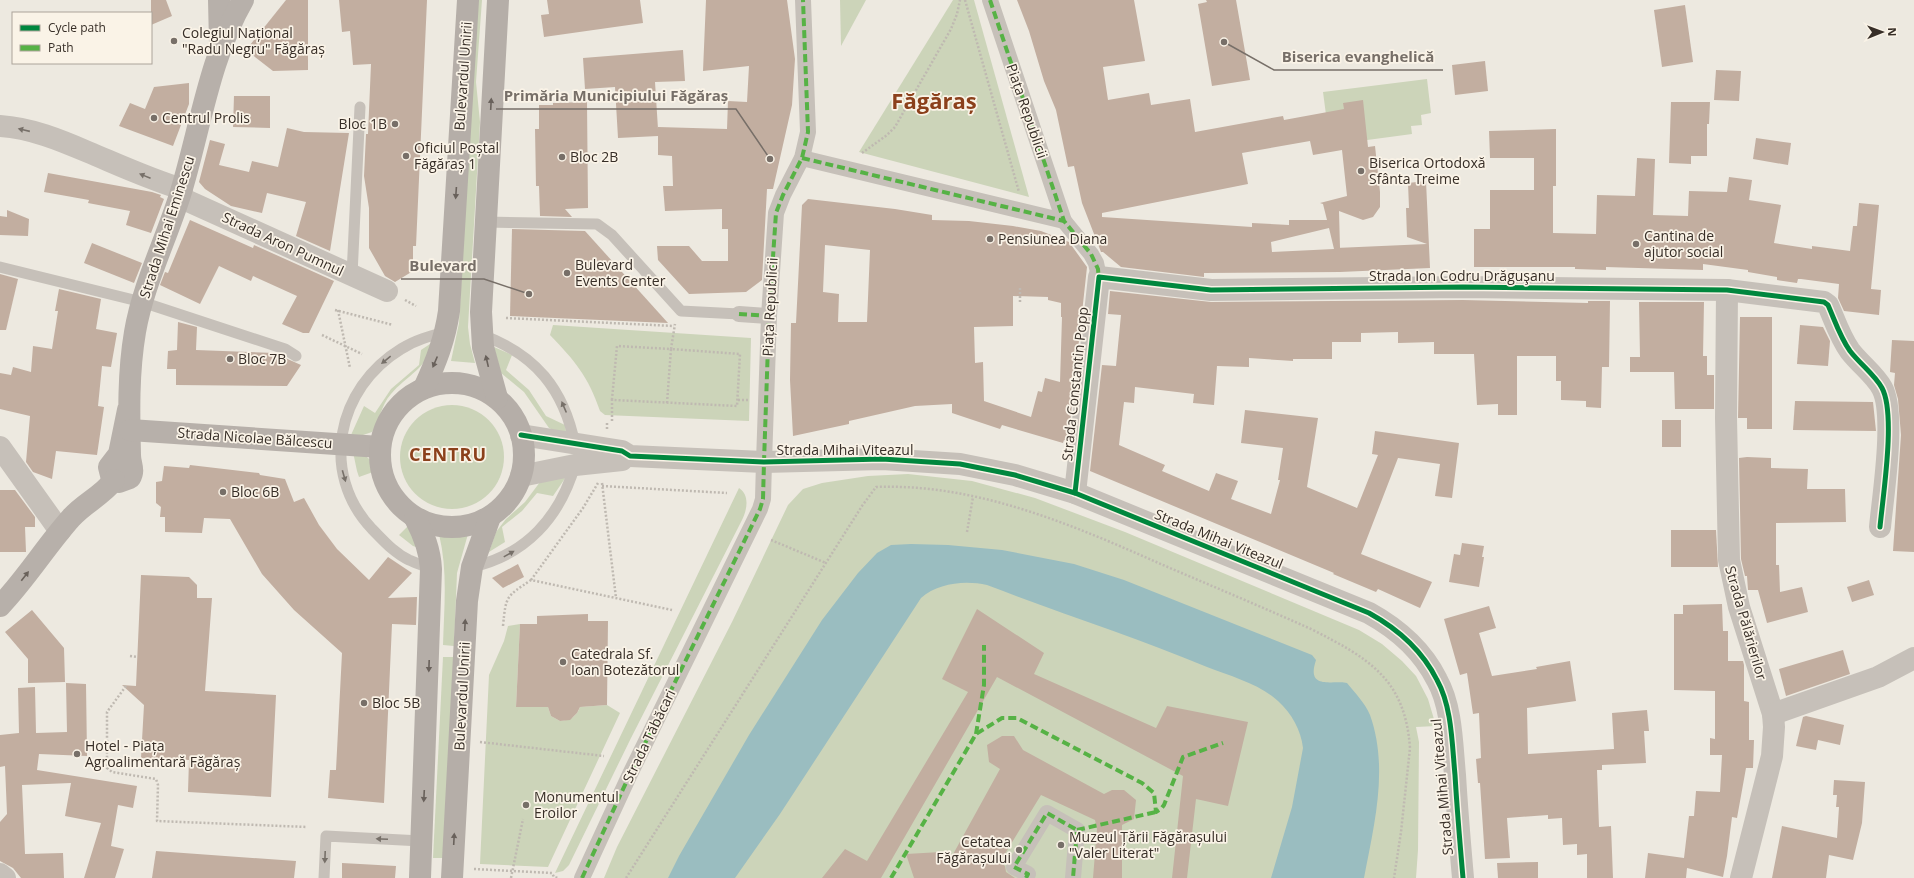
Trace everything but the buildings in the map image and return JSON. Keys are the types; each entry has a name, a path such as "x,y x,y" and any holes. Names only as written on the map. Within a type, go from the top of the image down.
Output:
{"main road":[{"name":"Strada Mihai Eminescu","path":"219,0 220,47"},
{"name":"Strada Mihai Eminescu","path":"129,420 133,347 142,302 181,193 220,47 243,0"},
{"name":"Bulevardul Unirii","path":"424,388 440,353 446,332 468,0"},
{"path":"497,398 487,363 482,335 481,312 498,0"},
{"path":"455,383 471,385 484,390 497,398 508,409 516,421 524,448 521,476 516,489 505,505 490,517 472,525 452,528 433,526 415,518 398,505 387,488 380,468 380,446 384,428 394,411 408,398 424,388 439,384 455,383"},
{"path":"0,606 76,512 105,491 114,480 110,476 109,467 119,454 129,420"},
{"name":"Strada Nicolae Bălcescu","path":"129,420 380,446"},
{"name":"Bulevardul Unirii","path":"452,878 467,601 472,567 490,517"},
{"path":"415,518 425,537 430,556 431,569 420,878"}],"street":[{"name":"Piața Republicii","path":"764,462 769,316 776,214 783,194 802,158 808,132 803,0"},
{"name":"Piața Republicii","path":"990,0 1064,221 1091,254 1098,269 1099,277"},
{"name":"Strada Aron Pumnul","path":"0,126 24,130 59,140 152,179 387,291"},
{"path":"802,158 1064,221"},
{"name":"Strada Ion Codru Drăguşanu","path":"1099,277 1211,290 1463,287 1727,290 1824,302 1828,305 1841,338 1882,388 1886,398 1889,423 1880,527"},
{"name":"Strada Constantin Popp","path":"1075,494 1099,277"},
{"name":"Strada Pălărierilor","path":"1727,290 1726,418 1729,560 1739,607 1773,714 1774,728 1772,756 1741,878"},
{"path":"739,314 769,316"},
{"path":"521,435 575,455 622,461 630,456 764,462"},
{"path":"0,447 60,531"},
{"path":"521,476 575,455"},
{"name":"Strada Mihai Viteazul","path":"764,462 882,459 960,464 1015,475 1075,494 1350,604 1382,620 1406,638 1424,657 1438,681 1446,707 1451,735 1463,878"},
{"name":"Strada Tăbăcari","path":"582,878 620,794 760,509 763,499 764,462"},
{"path":"1773,714 1878,677 1914,658"},
{"path":"1026,878 1028,874 1014,867 1047,813 1078,830 1072,878"},
{"path":"0,874 5,878"}],"lane":[{"path":"352,275 360,107"},
{"path":"485,222 597,224 612,234 681,311 739,314"},
{"path":"0,267 142,302 285,349 296,356"},
{"path":"431,569 408,560 393,550 364,520 352,500 342,472 340,443 344,422 352,404 368,378 383,362 401,349 423,338 446,332"},
{"path":"472,567 492,562 512,552 533,537 561,502 570,483 575,455 565,408 556,391 545,376 520,353 500,342 482,335"},
{"path":"324,878 326,836 421,841"}],"path":[{"path":"862,153 887,135 899,120 951,28 960,0"},
{"path":"965,0 1020,195"},
{"path":"1020,288 1020,302"},
{"path":"350,368 346,346 336,310 392,325"},
{"path":"667,403 674,326 681,311"},
{"path":"506,318 674,326"},
{"path":"322,335 362,354"},
{"path":"612,399 738,406 740,354 617,346 612,399 612,423"},
{"path":"503,626 507,599 512,593 531,580 583,508 601,477 616,598"},
{"path":"602,486 727,492"},
{"path":"626,878 862,506 876,487 889,486 973,497 1024,509 1124,547 1311,629 1340,644 1374,667 1388,681 1398,696 1405,713 1409,735 1410,748 1394,878"},
{"path":"967,532 973,497"},
{"path":"771,540 826,563"},
{"path":"531,580 672,610"},
{"path":"130,656 137,657"},
{"path":"126,686 107,712 107,768 112,772 152,777 156,779 158,785 157,821 307,827"},
{"path":"479,742 604,756"},
{"path":"512,878 523,819"},
{"path":"474,869 513,872 552,872 554,877 558,878"}],"green space":[{"path":"477,0 482,0 476,82 480,122 468,327 470,344 475,363 451,361 459,323"},
{"path":"840,0 866,0 841,46"},
{"path":"953,0 974,0 1029,197 859,152"},
{"path":"1427,79 1431,113 1421,115 1422,125 1411,126 1412,134 1330,145 1323,92"},
{"path":"553,325 751,338 749,421 605,415 600,411 591,388 574,361 550,335"},
{"path":"433,342 431,350 422,365 388,398 372,432 363,435 351,435 364,406 375,413 391,389 419,365 421,350"},
{"path":"494,347 512,355 506,370 529,390 546,416 565,425 567,437 549,428 524,392 501,373"},
{"path":"452,405 472,409 481,414 495,428 500,437 504,457 500,477 495,486 481,500 472,505 452,509 432,505 423,500 409,486 404,477 400,457 404,437 409,428 423,414 432,409"},
{"path":"353,452 363,454 373,462 381,482 392,502 411,520 419,548 413,546 399,535 409,525 388,501 373,472 359,477"},
{"path":"568,474 553,496 537,493 522,511 502,527 505,542 489,552 496,532 506,519 525,502 540,482"},
{"path":"908,474 972,481 1035,498 1125,532 1359,630 1382,644 1402,661 1416,676 1428,699 1436,726 1416,727 1419,742 1418,850 1416,878 604,878 617,847 732,622 788,505 803,489 822,483 868,476"},
{"path":"739,488 745,495 746,499 746,507 742,520 631,738 569,865 563,871 555,873"},
{"path":"439,534 468,534 457,573 454,646 443,645 445,603 444,562"},
{"path":"520,624 516,707 548,707 551,716 560,721 573,717 580,707 607,705 620,713 548,867 480,864 489,675 504,641 508,626"},
{"path":"443,657 454,657 444,858 433,858"}],"water":[{"path":"891,545 948,545 1002,550 1074,564 1124,580 1312,655 1316,660 1314,676 1317,680 1322,682 1347,683 1360,698 1368,711 1376,735 1379,776 1378,796 1364,878 1271,878 1292,807 1303,748 1298,729 1292,717 1271,695 1254,685 1153,645 987,585 961,583 935,589 921,598 780,814 735,878 668,878 679,856 749,735 822,620 858,573 877,553"}],"marked path":[{"path":"582,878 630,774 760,509 763,499 769,316 776,213 783,195 802,158 808,132 803,0"},
{"path":"990,0 1064,221 1091,254 1098,269 1099,281"},
{"path":"802,158 1064,221"},
{"path":"739,314 769,316"},
{"path":"976,734 984,685 984,645"},
{"path":"891,878 976,734 1002,718 1017,718 1142,783 1154,793 1156,812 1164,805 1183,757 1223,743"},
{"path":"1077,830 1156,812"},
{"path":"1026,878 1028,874 1014,867 1047,813 1077,830 1073,878"}],"cycle path":[{"path":"1075,493 1099,277 1211,290 1463,287 1727,290 1824,302 1828,305 1846,346 1879,383 1886,400 1888,416 1886,476 1880,527"},
{"path":"521,435 622,451 630,456 764,462 882,459 960,464 1015,475 1075,493 1369,613 1390,626 1417,650 1431,669 1446,702 1452,738 1463,878"}],"place":[{"name":"Colegiul Național \"Radu Negru\" Făgăraș","path":"174,41"},
{"name":"Biserica evanghelică","path":"1224,42"},
{"name":"Centrul Prolis","path":"154,118"},
{"name":"Bloc 1B","path":"395,124"},
{"name":"Oficiul Poștal Făgăraș 1","path":"406,156"},
{"name":"Bloc 2B","path":"562,157"},
{"name":"Primăria Municipiului Făgăraș","path":"770,159"},
{"name":"Biserica Ortodoxă Sfânta Treime","path":"1361,171"},
{"name":"Pensiunea Diana","path":"990,239"},
{"name":"Cantina de ajutor social","path":"1636,244"},
{"name":"Bulevard Events Center","path":"567,273"},
{"name":"Bulevard","path":"529,294"},
{"name":"Bloc 7B","path":"230,359"},
{"name":"Bloc 6B","path":"223,492"},
{"name":"Catedrala Sf. Ioan Botezătorul","path":"563,662"},
{"name":"Bloc 5B","path":"364,703"},
{"name":"Hotel - Piața Agroalimentară Făgăraș","path":"77,754"},
{"name":"Monumentul Eroilor","path":"526,805"},
{"name":"Muzeul Țării Făgărașului \"Valer Literat\"","path":"1061,845"},
{"name":"Cetatea Făgărașului","path":"1019,850"}],"district":[{"name":"Făgăraș","path":"934,101"},
{"name":"CENTRU","path":"448,455"}]}
